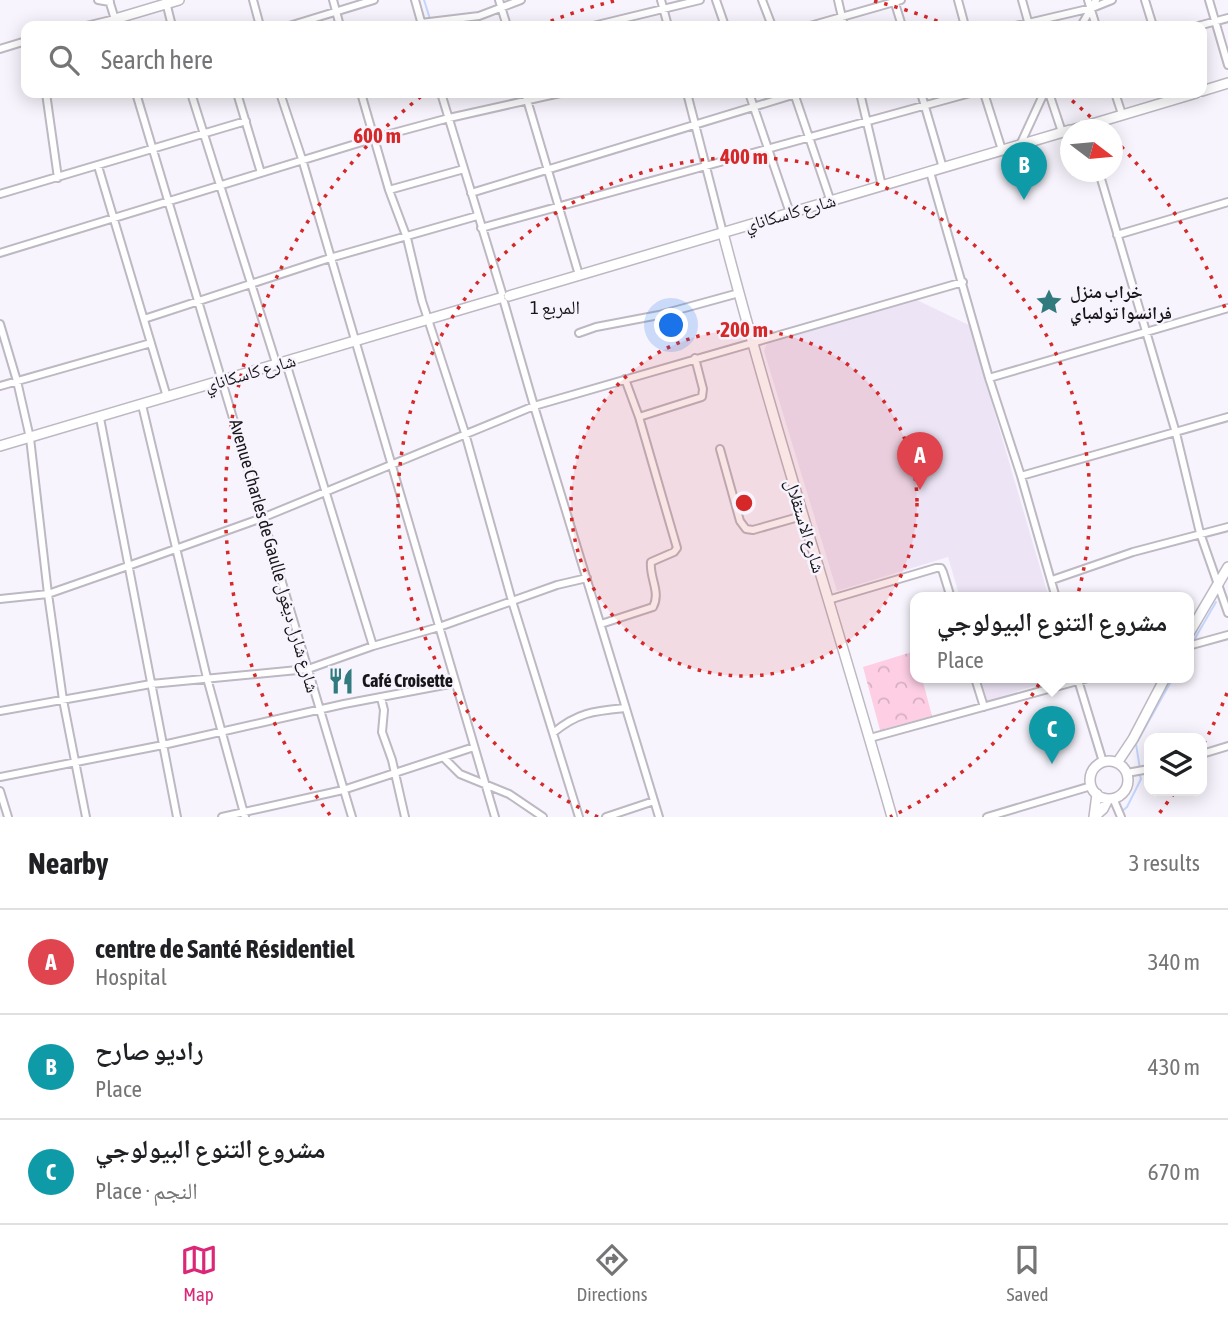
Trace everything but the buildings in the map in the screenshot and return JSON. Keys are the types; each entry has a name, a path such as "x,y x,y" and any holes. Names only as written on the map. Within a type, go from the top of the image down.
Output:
{"street":[{"path":"98,0 109,1 116,21"},
{"path":"118,21 166,2 179,0"},
{"path":"253,0 259,21"},
{"path":"332,0 339,21"},
{"path":"307,21 374,0"},
{"path":"415,0 420,21"},
{"path":"448,21 521,0"},
{"path":"661,0 667,21"},
{"path":"614,21 700,0"},
{"path":"716,0 723,21"},
{"path":"762,0 770,21"},
{"path":"838,0 842,21"},
{"path":"958,0 964,21"},
{"path":"1022,0 1027,21"},
{"path":"1088,0 1095,21"},
{"path":"1084,21 1096,0"},
{"path":"1040,21 1112,0"},
{"path":"1145,0 1151,21"},
{"path":"1209,0 1228,65"},
{"path":"827,21 897,1 901,21"},
{"path":"166,2 171,21"},
{"path":"500,4 505,21"},
{"path":"1207,24 1228,18"},
{"path":"0,48 21,42"},
{"path":"1207,89 1228,83"},
{"path":"47,98 58,178"},
{"name":"Avenue Charles de Gaulle شارع شارل ديغول","path":"138,98 352,817"},
{"path":"192,98 251,285 327,491 373,646"},
{"path":"239,98 261,173"},
{"path":"282,98 302,159 495,817"},
{"path":"363,98 407,238 512,601 579,817"},
{"path":"443,98 659,817"},
{"path":"526,98 579,275"},
{"path":"0,253 375,138 540,98"},
{"path":"688,98 723,233"},
{"path":"751,98 790,213"},
{"path":"471,193 782,98"},
{"path":"798,98 831,202"},
{"path":"861,98 882,186"},
{"path":"923,98 943,168"},
{"path":"481,228 951,98"},
{"path":"986,98 1002,150"},
{"path":"1020,145 1044,98"},
{"path":"1049,98 1061,119"},
{"path":"1117,98 1122,114"},
{"name":"شارع كاسكاناي","path":"1109,119 1167,98"},
{"path":"0,194 246,121"},
{"name":"شارع كاسكاناي","path":"0,446 1060,133"},
{"path":"98,166 167,397"},
{"path":"390,190 464,169"},
{"path":"930,172 989,379 1055,592"},
{"path":"1102,182 1176,433 1200,533 1228,613"},
{"path":"1117,235 1228,202"},
{"path":"144,319 330,258 477,216"},
{"name":"شارع الاستقلال","path":"723,233 751,342 892,817"},
{"path":"0,600 48,594 262,518 534,406 963,282"},
{"path":"579,333 596,327 659,316 739,293"},
{"path":"989,379 1228,308"},
{"path":"0,324 30,438 63,700 86,817"},
{"path":"0,386 151,343"},
{"path":"639,417 702,397 704,389 695,358"},
{"path":"601,624 653,607 656,590 650,569 651,562 677,548 639,417 625,379"},
{"path":"142,405 220,731 244,815"},
{"path":"1021,476 1228,417"},
{"path":"100,418 177,817"},
{"path":"720,449 740,521 746,529 753,530 802,516"},
{"path":"1052,580 1104,561 1228,527"},
{"path":"828,600 936,568 941,568 949,592"},
{"path":"1194,625 1228,568"},
{"path":"0,711 151,684 308,669 557,585 587,578"},
{"path":"1194,644 1228,635"},
{"path":"0,777 74,764 319,709 455,683"},
{"path":"977,683 984,707"},
{"path":"870,738 1068,683"},
{"path":"1079,683 1103,762"},
{"path":"1117,763 1162,683"},
{"path":"381,698 384,710 382,732 405,817"},
{"path":"553,733 568,720 579,715 626,708"},
{"path":"1207,752 1228,746"},
{"path":"222,817 244,815 343,790 474,747"},
{"path":"444,758 460,774 509,794 543,817"},
{"path":"1103,762 1117,763 1127,773 1124,792 1110,798 1104,809 1094,817 1091,774 1097,765 1103,762"},
{"path":"1127,773 1144,770"},
{"path":"0,790 8,817"},
{"path":"987,817 1094,790 1110,798 1121,817"},
{"path":"606,817 654,801"}],"shaded area":[{"path":"917,300 969,325 1047,592 958,592 948,557 837,591 764,351 767,343"},
{"path":"982,683 1043,683 987,701"}],"green space":[{"path":"910,653 910,683 923,683 932,716 880,730 863,667"}],"waterway":[{"path":"424,0 430,19"},
{"path":"1194,640 1216,602"},
{"path":"1140,769 1136,744 1170,683"},
{"path":"1121,812 1127,807 1141,779 1140,775"}],"place":[{"name":"راديو صارح","path":"1024,200"},
{"name":"خراب منزل فرانسوا تولمباي","path":"1049,302"},
{"name":"centre de Santé Résidentiel","path":"920,490"},
{"name":"Café Croisette","path":"341,681"},
{"name":"مشروع التنوع البيولوجي","path":"1052,764"}],"district":[{"name":"المربع 1","path":"555,307"}]}
